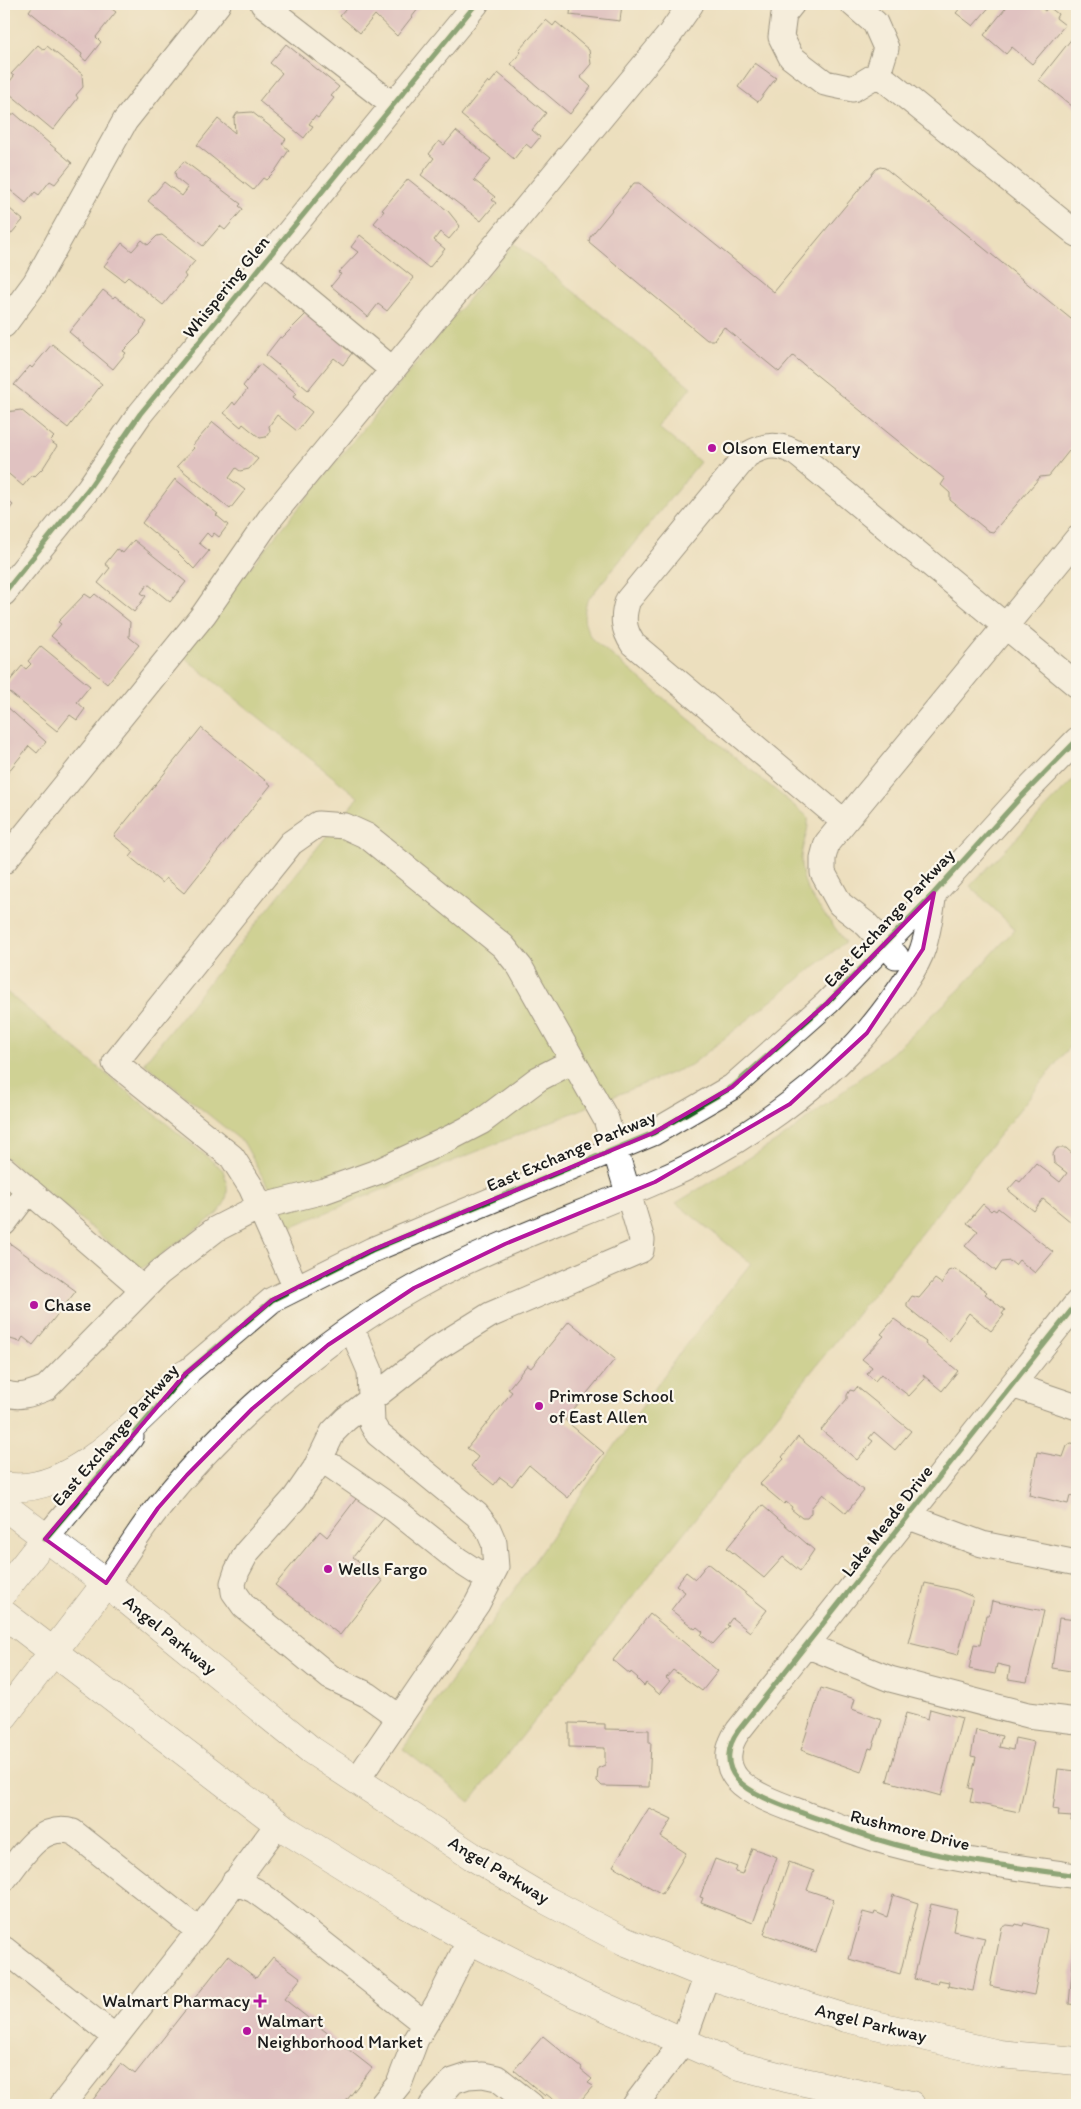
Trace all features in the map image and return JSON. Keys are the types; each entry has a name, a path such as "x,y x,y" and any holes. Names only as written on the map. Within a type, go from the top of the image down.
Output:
{"main road":[{"path":"4,1486 36,1485 62,1477 78,1467 128,1428 185,1374"},
{"name":"Angel Parkway","path":"4,1506 45,1539 106,1583 311,1750 472,1856 546,1900 624,1942 707,1975 846,2018 999,2054 1077,2061"},
{"name":"East Exchange Parkway","path":"4,1591 45,1539"},
{"name":"East Exchange Parkway","path":"4,1716 106,1583"},
{"path":"4,1614 278,1824 404,1903 470,1940 578,1995 736,2065 910,2105"}],"street":[{"path":"4,325 35,283 125,121 218,4"},
{"path":"263,4 393,105"},
{"name":"Whispering Glen","path":"4,593 89,488 140,414 476,4"},
{"path":"4,861 204,614 271,517 670,34 691,4"},
{"path":"792,4 784,14 781,37 791,57 825,83 853,89 878,74 886,48 874,23 853,4"},
{"path":"878,74 1077,234"},
{"path":"264,263 393,370"},
{"path":"843,821 633,644 623,623 624,611 628,600 747,455 768,445 780,446 791,450 1077,685"},
{"path":"910,971 866,924 840,904 823,873 823,858 827,843 843,821 1077,539"},
{"name":"East Exchange Parkway","path":"45,1539 185,1374 272,1300 372,1250 653,1133 732,1087 827,1003 934,893 1019,799 1077,740"},
{"path":"296,1288 251,1188 232,1157 115,1063 291,843 318,824 346,826 367,836 503,946 520,967 606,1119 642,1240 641,1250 490,1315 437,1348 373,1396 333,1432 320,1458 295,1498 247,1552 236,1571 233,1583 234,1592 244,1606 330,1677 368,1695 400,1718"},
{"name":"East Exchange Parkway","path":"106,1583 158,1508 218,1442 288,1376 352,1329 414,1288 505,1244 655,1182 702,1159 790,1104 830,1071 867,1033 898,992 923,949 934,893"},
{"path":"4,1393 11,1396 27,1396 46,1388 159,1273 216,1229 259,1207 324,1191 378,1172 481,1122 538,1079 573,1061"},
{"path":"4,1169 143,1289"},
{"path":"4,1223 29,1190"},
{"name":"Lake Meade Drive","path":"729,1760 732,1739 1077,1303"},
{"path":"352,1329 370,1371 373,1396 372,1424 378,1434 464,1503 488,1529 494,1543 496,1567 477,1604 358,1780"},
{"path":"1012,1385 1077,1407"},
{"path":"320,1458 395,1510 458,1560 489,1580"},
{"path":"908,1516 982,1544 1077,1564"},
{"path":"806,1645 890,1679 1028,1716 1077,1721"},
{"name":"Rushmore Drive","path":"729,1760 731,1770 745,1786 777,1803 877,1839 967,1860 1077,1876"},
{"path":"62,2105 199,1931 278,1824"},
{"path":"4,1880 35,1842 46,1832 63,1829 73,1832 199,1931"},
{"path":"234,1882 254,1890 268,1900 425,2024"},
{"path":"382,2105 399,2084 416,2039 470,1940"},
{"path":"4,1949 115,2037"},
{"path":"635,2105 683,2042 707,1975"},
{"path":"432,2105 453,2081 468,2076 483,2075 497,2078 531,2105"}],"highlighted area":[{"path":"934,893 923,949 867,1033 790,1104 655,1182 505,1244 414,1288 328,1345 252,1409 187,1475 158,1508 106,1583 45,1539 185,1374 272,1300 372,1250 653,1133 732,1087 827,1003"}],"green space":[{"path":"514,243 691,387 659,428 700,462 587,601 584,616 589,634 592,639 808,817 808,828 801,857 806,886 817,905 845,942 691,1065 290,1227 244,1143 144,1063 358,797 180,654"},
{"path":"1077,776 1077,1037 470,1802 403,1749 681,1351 751,1263 676,1203 788,1134 892,1053 959,990 1015,929 970,886"},
{"path":"4,990 223,1170 227,1193 224,1204 217,1214 141,1269 4,1156"}],"building":[{"path":"34,4 105,4 116,12 96,37 101,42 86,61 81,57 82,54 29,11"},
{"path":"321,4 334,4 329,10"},
{"path":"350,4 422,4 397,36 375,15 360,33 340,16"},
{"path":"571,4 622,4 620,21 570,15"},
{"path":"961,4 992,4 973,26 956,13 963,5"},
{"path":"1009,4 1041,4 1039,6 1045,11 1049,7 1058,14 1056,18 1065,25 1032,64 1012,47 1006,54 984,35"},
{"path":"546,20 553,26 556,22 589,50 591,64 580,77 591,87 570,114 511,64 521,52 519,50"},
{"path":"1077,32 1077,110 1039,80"},
{"path":"286,44 339,87 331,96 334,98 318,118 315,116 309,124 313,126 304,138 259,101 282,73 270,63"},
{"path":"38,45 44,50 47,46 82,74 83,87 76,95 78,98 53,130 4,89 14,76 11,74"},
{"path":"755,63 776,78 758,102 738,87"},
{"path":"498,73 546,113 532,130 540,137 531,148 526,144 514,159 461,115 488,81 490,83"},
{"path":"252,112 286,139 282,144 289,150 275,171 266,180 263,178 253,190 197,145 218,119 235,133 234,118 237,113"},
{"path":"14,113 72,163 55,184 50,181 39,195 35,192 26,203 4,185 4,178 7,175 4,172 4,126"},
{"path":"456,131 491,159 474,180 495,197 492,200 496,203 481,221 421,175 434,158 429,154 439,141 444,145"},
{"path":"184,161 241,204 239,206 243,209 225,230 220,226 203,246 148,201 164,182 182,196 188,188 176,178 175,172"},
{"path":"880,167 885,168 1076,323 1074,329 1077,331 1077,441 1049,476 1040,477 993,532 988,531 950,500 950,493 941,485 945,479 793,356 779,372 724,327 714,340 707,340 589,242 590,237 634,183 639,183 774,292 876,169"},
{"path":"408,179 448,211 460,226 449,239 440,232 434,240 445,249 429,268 374,223 384,211 382,210"},
{"path":"4,204 23,220 4,242"},
{"path":"162,235 195,261 184,274 186,277 163,305 128,277 124,281 104,266 122,243 132,251 142,240 148,245 157,236"},
{"path":"360,235 414,278 387,311 378,304 368,317 331,286 341,274 338,273 358,252 351,247"},
{"path":"103,290 113,298 115,296 147,322 141,333 123,351 126,353 113,369 69,332"},
{"path":"307,313 346,344 344,347 352,353 343,365 334,358 308,390 266,355 280,337 282,338"},
{"path":"52,344 102,384 68,428 14,385 30,366 32,368"},
{"path":"260,364 296,393 293,397 312,412 297,431 277,415 269,426 270,431 266,437 260,438 243,424 241,427 224,413 233,402 235,405 247,390 243,386"},
{"path":"21,410 54,437 50,441 57,446 43,468 34,477 32,475 23,486 4,470 4,414"},
{"path":"213,422 258,459 249,469 240,471 236,468 229,478 245,490 230,509 177,466 194,448 192,446"},
{"path":"175,479 218,514 216,515 228,525 219,537 214,533 211,537 207,533 199,543 209,551 194,569 142,523"},
{"path":"4,498 13,505 4,516"},
{"path":"134,540 186,582 170,602 148,584 141,593 146,596 134,612 98,583 110,568 105,564 117,549 123,553"},
{"path":"85,594 91,598 95,594 130,622 129,637 139,645 107,684 51,636 61,624 58,622"},
{"path":"41,646 90,686 77,702 85,709 77,720 70,715 57,731 4,688 22,666 26,669 31,664 28,661"},
{"path":"4,704 46,742 37,753 29,746 4,777"},
{"path":"201,728 271,785 184,893 166,878 162,883 130,857 134,852 114,836"},
{"path":"1057,1148 1066,1148 1077,1158 1076,1226 1043,1199 1034,1211 1008,1190 1017,1180 1020,1182 1036,1163 1060,1182 1067,1173 1054,1163 1053,1154"},
{"path":"983,1204 991,1211 993,1209 996,1211 998,1208 1053,1252 1035,1273 1019,1260 1015,1265 1010,1261 1002,1262 996,1271 965,1246 978,1231 967,1223"},
{"name":"Chase","path":"4,1239 76,1291 33,1345 23,1337 20,1342 4,1337"},
{"path":"955,1269 987,1292 985,1294 1005,1310 1002,1314 1004,1315 991,1331 969,1313 949,1341 907,1307 907,1303 912,1296 919,1298 935,1279 942,1284 948,1271"},
{"path":"894,1319 926,1342 925,1344 958,1371 942,1391 923,1375 925,1379 909,1396 881,1374 875,1381 867,1374 872,1367 862,1359 884,1336 881,1334"},
{"name":"Primrose School of East Allen","path":"569,1321 615,1359 565,1420 604,1453 568,1498 529,1465 512,1486 500,1477 494,1485 471,1466 478,1457 467,1448 512,1392 508,1389 527,1365 531,1368"},
{"path":"857,1387 911,1431 895,1450 874,1432 869,1438 873,1441 857,1460 821,1430 847,1399 850,1390 854,1391"},
{"path":"798,1437 864,1491 846,1513 823,1494 811,1508 811,1513 807,1518 802,1518 786,1502 784,1504 760,1484 784,1459 782,1457"},
{"path":"1071,1443 1077,1444 1077,1498 1070,1496 1068,1504 1029,1495 1037,1452 1063,1457 1067,1446"},
{"name":"Wells Fargo","path":"362,1491 389,1512 353,1557 383,1581 340,1635 275,1585 320,1531 327,1537"},
{"path":"762,1505 814,1550 800,1571 783,1557 764,1578 727,1548"},
{"path":"708,1563 767,1610 750,1632 732,1618 727,1625 729,1626 713,1644 701,1635 703,1632 697,1627 695,1629 671,1610 685,1592 676,1585 686,1572 695,1579"},
{"path":"925,1583 957,1590 973,1597 958,1655 909,1643"},
{"path":"992,1601 1044,1611 1027,1682 1008,1679 1010,1667 997,1664 995,1674 969,1669 974,1644 980,1645 986,1615 989,1615"},
{"path":"650,1614 718,1671 702,1691 673,1670 666,1678 670,1681 659,1694 646,1683 644,1686 631,1672 630,1674 613,1660"},
{"path":"1059,1618 1077,1620 1077,1672 1052,1668"},
{"path":"821,1688 855,1699 852,1709 882,1720 872,1749 869,1748 861,1772 801,1750"},
{"path":"930,1709 962,1718 941,1796 887,1781 906,1713 928,1719"},
{"path":"569,1723 605,1724 605,1729 649,1730 649,1743 651,1743 649,1787 602,1786 597,1781 598,1768 605,1765 605,1748 569,1747"},
{"path":"976,1730 1002,1736 999,1747 1013,1750 1015,1738 1034,1742 1019,1812 970,1802 973,1789 969,1788 976,1757 971,1756"},
{"path":"1058,1769 1077,1771 1077,1821 1071,1821 1072,1817 1058,1816 1059,1810 1053,1809"},
{"path":"649,1808 672,1819 661,1837 686,1853 662,1894 613,1866"},
{"path":"752,1848 777,1857 753,1923 701,1903 703,1898 700,1897 715,1859 737,1867 735,1872 742,1874"},
{"path":"789,1862 814,1871 807,1890 834,1899 816,1952 764,1934"},
{"path":"893,1895 918,1903 900,1974 849,1959 863,1912 874,1915 875,1912 887,1917"},
{"path":"931,1904 957,1910 953,1931 985,1938 978,1962 973,1991 948,1986 949,1982 938,1980 937,1984 914,1979"},
{"path":"1024,1923 1047,1929 1034,1995 990,1986 1002,1927 1007,1925 1015,1926 1016,1924 1023,1926"},
{"path":"1077,1929 1077,2005 1069,2004"},
{"name":"Walmart Neighborhood Market","path":"228,1956 256,1978 273,1957 301,1978 284,1999 372,2068 343,2105 89,2105 121,2063 135,2074"},
{"path":"543,2036 582,2068 581,2070 592,2079 588,2083 593,2086 577,2105 560,2105 546,2094 545,2096 514,2070"}],"cycle path":[{"path":"4,593 89,488 140,414 476,4"},
{"path":"45,1539 185,1374 272,1300 372,1250 653,1133 732,1087 827,1003 934,893 1019,799 1077,740"},
{"path":"1077,1303 738,1731 732,1742 729,1755 730,1767 733,1773 751,1791 780,1805 876,1839 950,1857 1077,1876"}],"place":[{"name":"Olson Elementary","path":"712,448"},
{"name":"Chase","path":"34,1305"},
{"name":"Primrose School of East Allen","path":"539,1406"},
{"name":"Wells Fargo","path":"328,1569"},
{"name":"Walmart Pharmacy","path":"260,2001"},
{"name":"Walmart Neighborhood Market","path":"247,2031"}]}
